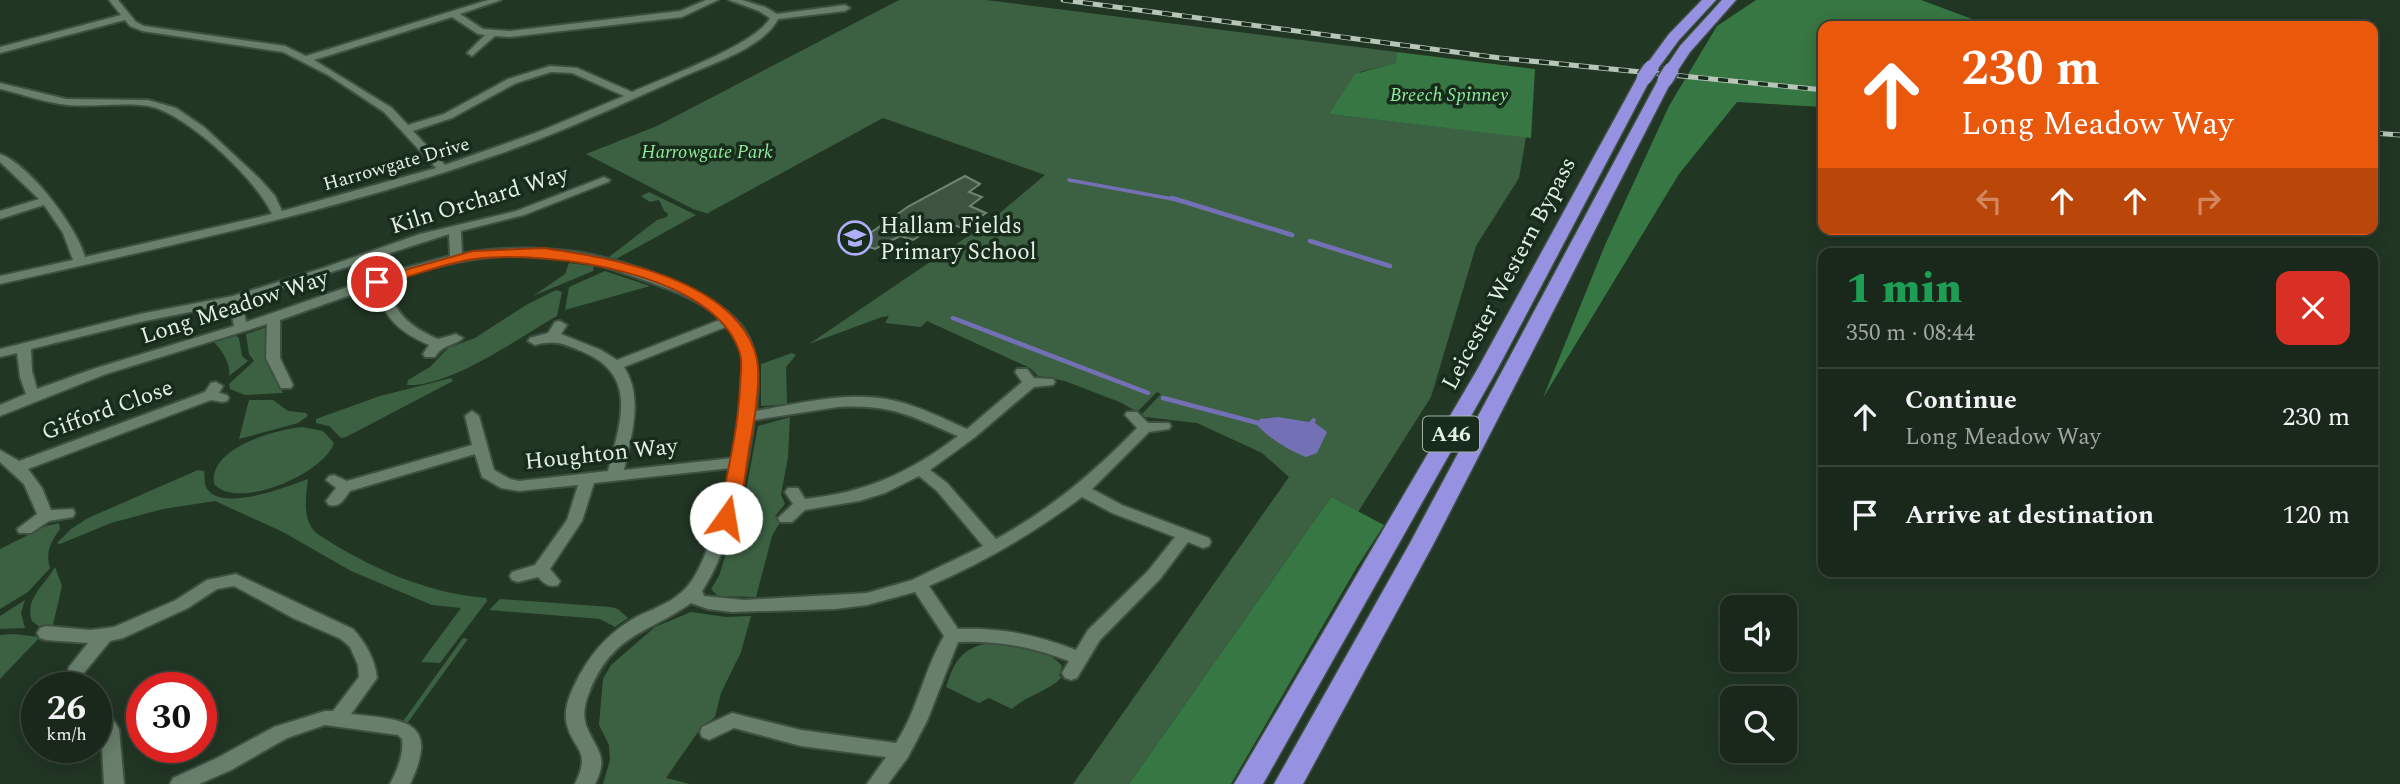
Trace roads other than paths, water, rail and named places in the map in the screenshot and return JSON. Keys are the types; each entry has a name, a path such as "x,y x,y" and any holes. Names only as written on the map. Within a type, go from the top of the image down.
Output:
{"highway":[{"name":"Leicester Western Bypass","path":"1288,784 1511,377 1674,37 1709,0"},
{"name":"Leicester Western Bypass","path":"1248,784 1658,74 1729,0"}],"street":[{"path":"113,0 133,24 142,27 285,49 307,59 387,110 443,169"},
{"path":"307,59 497,0"},
{"path":"452,13 481,32 492,34 673,16 691,12 713,0"},
{"path":"733,0 762,9 775,17 847,7"},
{"path":"0,50 126,17"},
{"name":"Harrowgate Drive","path":"0,280 278,215 443,169 540,136 714,59 764,33 774,24 775,17"},
{"path":"472,53 492,34"},
{"path":"407,129 455,114 512,82 550,69 574,70 632,96"},
{"path":"0,86 66,102 148,103 172,110 200,129 256,181 269,196 278,215"},
{"path":"0,157 46,201 72,238 80,262"},
{"name":"Kiln Orchard Way","path":"0,353 147,316 235,299 424,237 525,211 604,180"},
{"path":"0,215 46,201"},
{"path":"455,231 456,258"},
{"name":"Long Meadow Way","path":"0,411 33,394 113,366 274,318 377,282 456,258 501,252 576,255 610,264 694,294 729,321"},
{"path":"377,282 396,321 433,349 456,338"},
{"path":"235,299 241,328"},
{"path":"274,318 273,358 286,385"},
{"path":"585,784 594,764 593,754 575,718 577,704 592,670 611,642 694,590 726,518 740,462 750,377 748,351 729,321 616,365"},
{"path":"535,341 556,331 616,365 623,373 627,393 625,428 615,474"},
{"path":"24,346 24,360 33,394"},
{"path":"786,518 797,498 853,497 875,491 920,469 943,456 969,435 1026,377 1048,382"},
{"name":"Gifford Close","path":"19,467 216,393"},
{"path":"747,417 835,403 868,402 896,406 969,435"},
{"path":"1132,415 1145,428"},
{"name":"Houghton Way","path":"472,416 487,473 506,484 543,484 740,462"},
{"path":"694,590 697,600 712,605 745,606 859,601 919,585 994,548 1083,491 1145,428 1164,426"},
{"path":"334,501 339,484 479,448"},
{"path":"0,455 19,467 37,491 45,516"},
{"path":"920,469 942,487 994,548"},
{"path":"517,576 546,576 575,521 588,477"},
{"path":"1083,491 1117,509 1203,542"},
{"path":"25,529 45,516 67,513"},
{"path":"953,636 1008,635 1030,639 1075,665 1104,624 1154,575 1185,535"},
{"path":"46,634 104,636 134,626 182,604 213,584 236,580 299,613 347,634 356,643 368,665 368,678 338,718"},
{"path":"919,585 953,636"},
{"path":"75,672 104,636"},
{"path":"878,784 901,751 929,698 936,670 953,636"},
{"path":"180,784 224,764 281,732 326,718 399,727 408,732 412,740 400,784"},
{"path":"709,732 732,720 802,738 901,751"},
{"path":"112,756 114,784"}],"waterway":[{"path":"1069,180 1178,200"},
{"path":"1172,198 1292,235"},
{"path":"1310,241 1390,266"},
{"path":"953,318 1148,393"},
{"path":"1163,398 1258,423"}],"railway":[{"path":"1063,0 1500,58 1818,89"},
{"path":"2378,133 2400,135"}],"place":[{"name":"Hallam Fields Primary School","path":"855,238"}],"park label":[{"name":"Breech Spinney","path":"1449,94"},
{"name":"Harrowgate Park","path":"707,151"}]}
